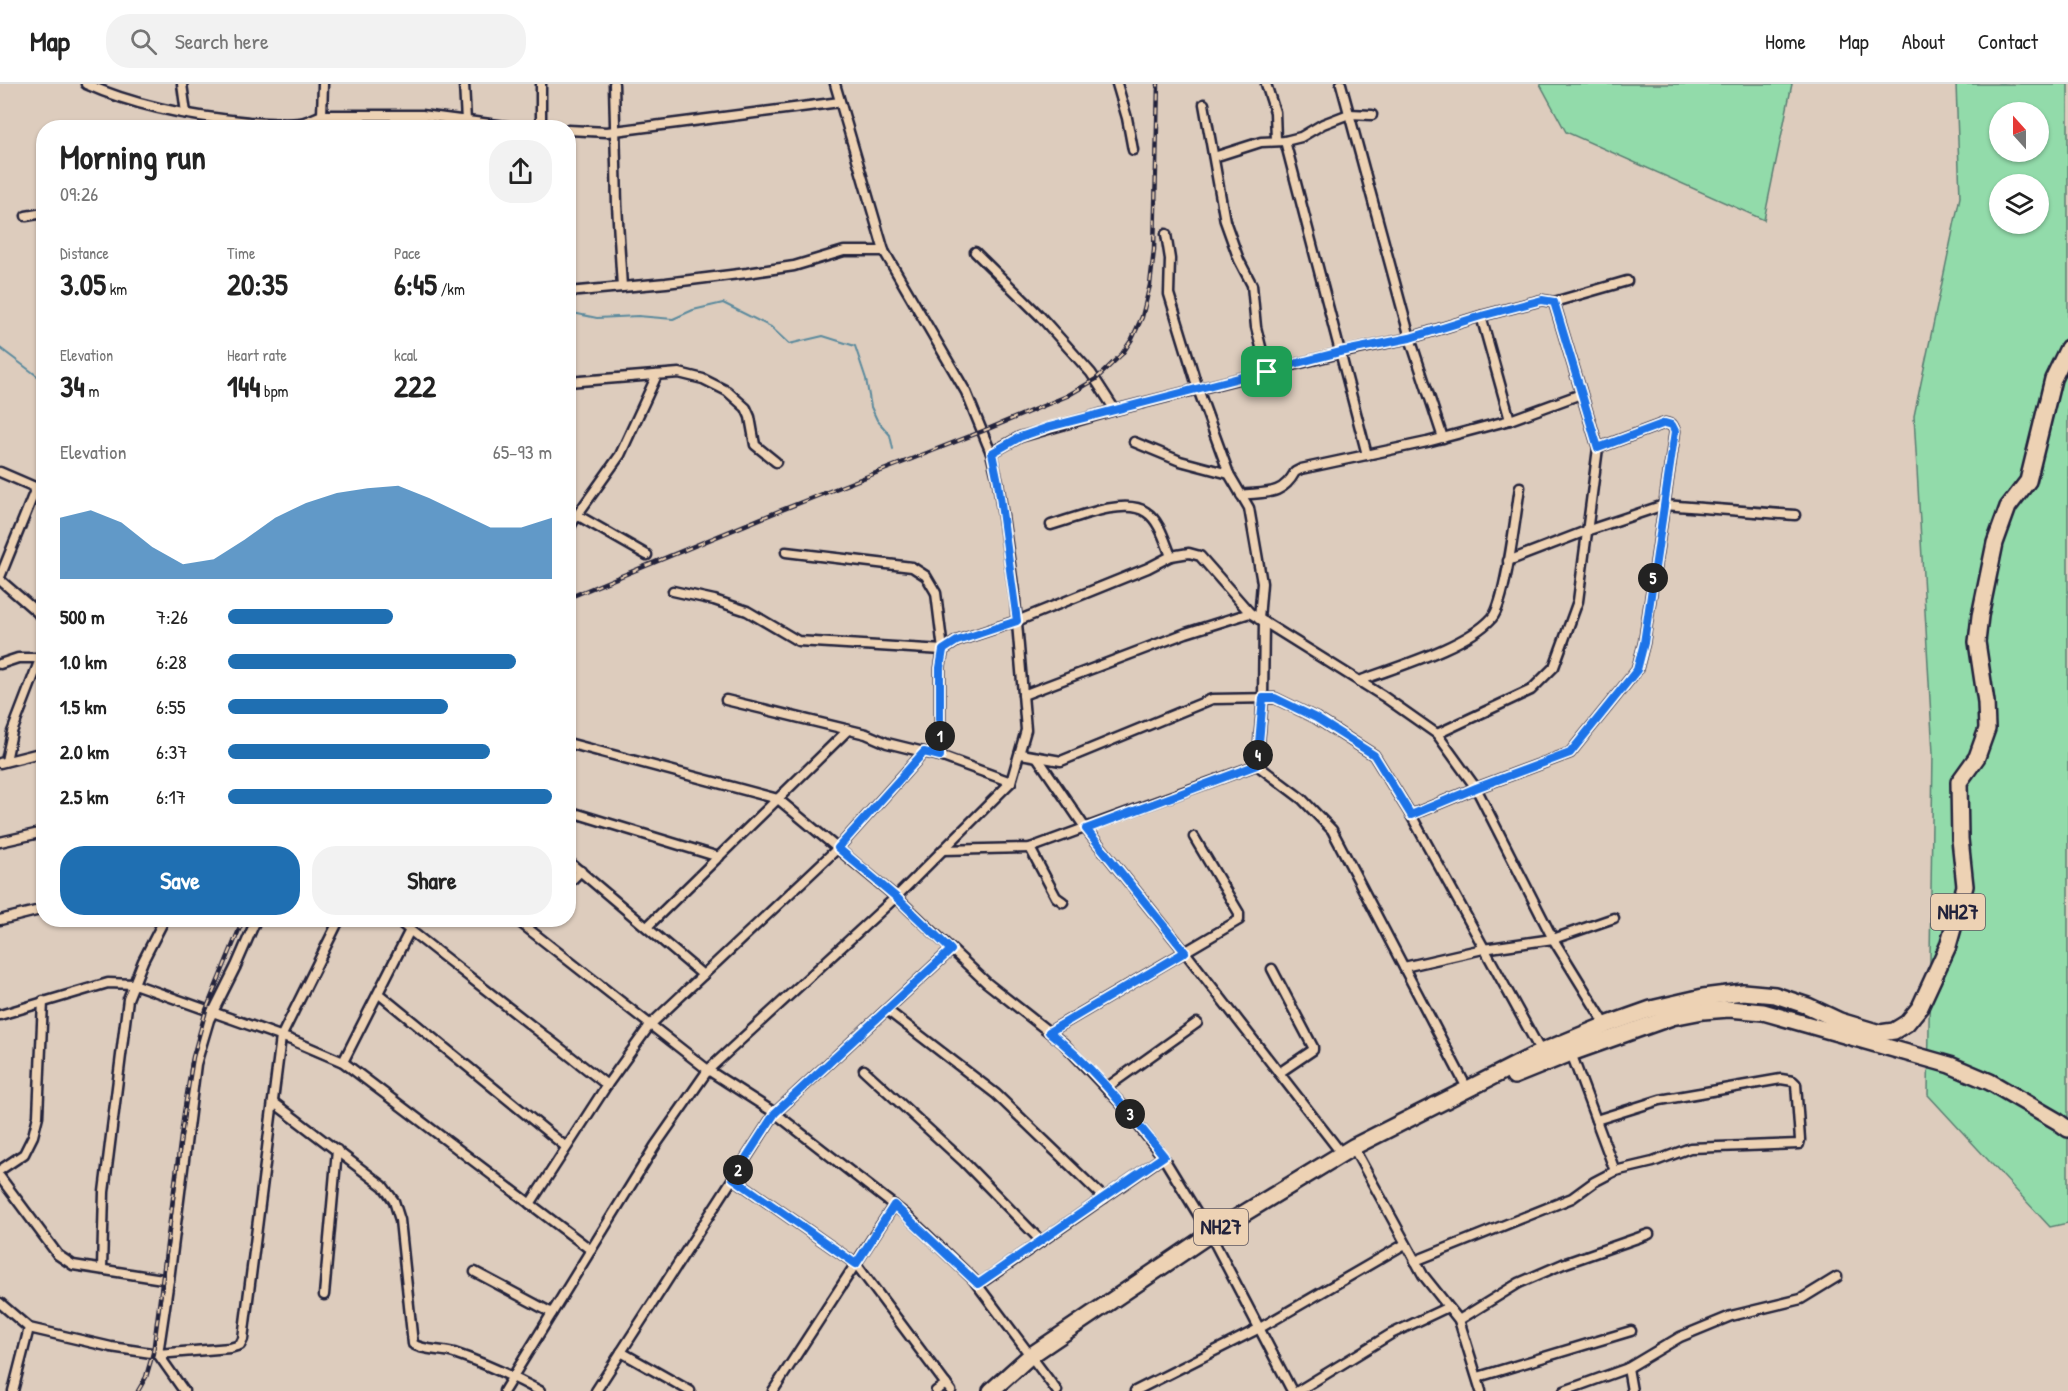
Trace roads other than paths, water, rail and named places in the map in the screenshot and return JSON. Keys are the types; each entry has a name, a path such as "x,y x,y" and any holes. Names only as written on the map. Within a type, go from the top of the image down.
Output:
{"highway":[{"name":"NH27","path":"991,1391 1030,1356 1210,1234 1347,1150 1541,1052 1606,1025 1651,1009 1702,997 1743,992 1775,995 1808,1006 1840,1022 1880,1033 1894,1031 1906,1023 1920,1006 1948,946 1965,886 1960,839 1959,782 1977,757 1987,729 1986,702 1977,642 1995,543 2008,507 2028,481 2053,379 2068,348"},
{"name":"NH27","path":"1468,1090 1497,1083 1571,1053 1672,1017 1729,1009 1763,1012 1950,1065 1990,1082 2057,1121 2068,1130"}],"street":[{"path":"86,84 142,105 220,120"},
{"path":"182,84 186,114"},
{"path":"322,120 323,84"},
{"path":"464,84 468,120"},
{"path":"539,120 541,84"},
{"path":"614,84 614,132 622,287"},
{"path":"504,1391 655,1146 708,1070 896,897 1011,782 1021,754 1026,730 1017,621 1000,493 992,453 966,392 885,251 835,84"},
{"path":"1117,84 1133,150"},
{"path":"1266,84 1367,455"},
{"path":"1341,84 1410,338 1443,438"},
{"path":"576,130 614,132 840,102"},
{"path":"1204,104 1225,221 1251,285 1256,327 1267,372"},
{"path":"1214,157 1261,142 1301,137 1323,124 1349,114 1372,116"},
{"path":"309,120 322,115 422,115 451,120"},
{"path":"26,216 36,214"},
{"path":"1166,234 1170,259 1170,294 1198,389 1229,474 1249,508 1262,583 1263,698 1257,765"},
{"path":"576,291 747,273 794,266 844,252 885,251"},
{"path":"975,252 1040,316 1091,373 1115,410"},
{"path":"992,453 1020,437 1115,410 1340,352 1410,338 1542,300 1554,302 1627,281"},
{"path":"1437,734 1532,690 1554,667 1578,601 1598,448 1554,302"},
{"path":"1481,316 1510,420"},
{"path":"576,381 679,373 703,379 727,391 746,408 755,445 776,462"},
{"path":"647,555 576,516 620,455 657,375"},
{"path":"1241,495 1278,492 1290,482 1295,472 1510,420 1581,394"},
{"path":"1411,815 1570,753 1637,670 1644,643 1675,431 1672,425 1665,423 1598,448"},
{"path":"1134,442 1180,461 1229,474"},
{"path":"0,472 36,488"},
{"path":"1359,681 1461,642 1494,616 1505,581 1520,487"},
{"path":"36,499 0,579 36,611"},
{"path":"1508,561 1586,531 1664,505 1796,515"},
{"path":"1052,525 1119,506 1134,507 1147,512 1159,526 1171,556"},
{"path":"786,552 912,567 926,576 936,593 943,650 940,668 940,756"},
{"path":"674,591 747,611 798,641 943,650 957,641 1017,621 1148,568 1171,556 1189,552 1200,556 1250,613 1359,681 1437,734 1476,788 1553,939 1606,1025"},
{"path":"1023,695 1186,633 1250,613"},
{"path":"0,664 36,655"},
{"path":"3,762 36,670"},
{"path":"1021,754 1061,760 1212,699 1275,698 1316,718 1374,755 1411,815 1541,1052"},
{"path":"726,700 866,734 940,756 1011,782"},
{"path":"647,927 848,730"},
{"path":"576,744 778,799 896,897 987,983 1063,1043 1124,1107 1164,1156 1210,1234 1292,1391"},
{"path":"530,1204 566,1146 650,1025 838,848 924,752"},
{"path":"3,762 36,754"},
{"path":"1037,757 1086,829 1280,1073 1347,1150 1423,1275 1459,1320 1481,1391"},
{"path":"943,850 1030,848 1257,765"},
{"path":"1257,765 1302,800 1332,830 1468,1090"},
{"path":"576,813 719,857"},
{"path":"0,842 36,834"},
{"path":"1049,1032 1239,920 1239,913 1194,837"},
{"path":"1030,848 1056,897 1063,902"},
{"path":"576,867 703,975"},
{"path":"576,876 581,871"},
{"path":"0,920 36,911"},
{"path":"1404,967 1483,949 1553,939 1614,918"},
{"path":"102,1269 104,1192 128,999 143,961 160,927"},
{"path":"184,1391 158,1354 170,1280 196,1064 213,1013 253,927"},
{"path":"0,1304 29,1328 111,1347 158,1354 240,1346 243,1339 281,1037 336,927"},
{"path":"406,927 607,1085"},
{"path":"527,927 708,1070 775,1113 894,1205 978,1284 1057,1391"},
{"path":"343,1062 410,930"},
{"path":"596,1391 775,1113 951,950"},
{"path":"1272,969 1313,1047 1280,1073"},
{"path":"0,1015 108,983 134,984 281,1037 343,1062 591,1250"},
{"path":"379,994 566,1146"},
{"path":"0,1170 24,1154 33,1136 38,1116 43,1001"},
{"path":"887,1010 996,1094 1104,1198"},
{"path":"1106,1088 1197,1023"},
{"path":"1571,1053 1614,1171"},
{"path":"864,1070 963,1161 1041,1241"},
{"path":"1415,1261 1572,1198 1614,1171 1653,1162 1690,1148 1798,1144 1800,1140 1796,1084 1793,1081 1781,1079 1660,1100 1596,1120"},
{"path":"273,1102 383,1186 394,1201 400,1220 413,1344 418,1347 451,1352 513,1377 540,1391"},
{"path":"324,1295 337,1150"},
{"path":"978,1284 1164,1156"},
{"path":"0,1177 58,1255 73,1265 170,1280"},
{"path":"733,1178 856,1264 949,1388 936,1391"},
{"path":"772,1391 894,1205"},
{"path":"1459,1320 1530,1278 1649,1234"},
{"path":"1135,1391 1260,1328 1405,1244"},
{"path":"475,1272 552,1313"},
{"path":"1564,1391 1628,1368 1680,1337 1731,1316 1801,1299 1837,1277"},
{"path":"1298,1391 1391,1334 1448,1307"},
{"path":"13,1391 29,1328"},
{"path":"1478,1377 1631,1331"},
{"path":"621,1352 690,1391"},
{"path":"1628,1368 1632,1391"}],"waterway":[{"path":"576,314 597,318 638,316 673,319 693,310 723,303 771,327 789,344 823,336 855,346 866,379 871,407 877,420 890,435 893,449"},
{"path":"0,348 36,375"}],"railway":[{"path":"576,595 779,511 983,431 1067,396 1096,379 1122,354 1132,339 1142,317 1150,285 1154,250 1158,84"},
{"path":"138,1391 146,1377 153,1353 193,1057 206,1010 240,927"}]}
